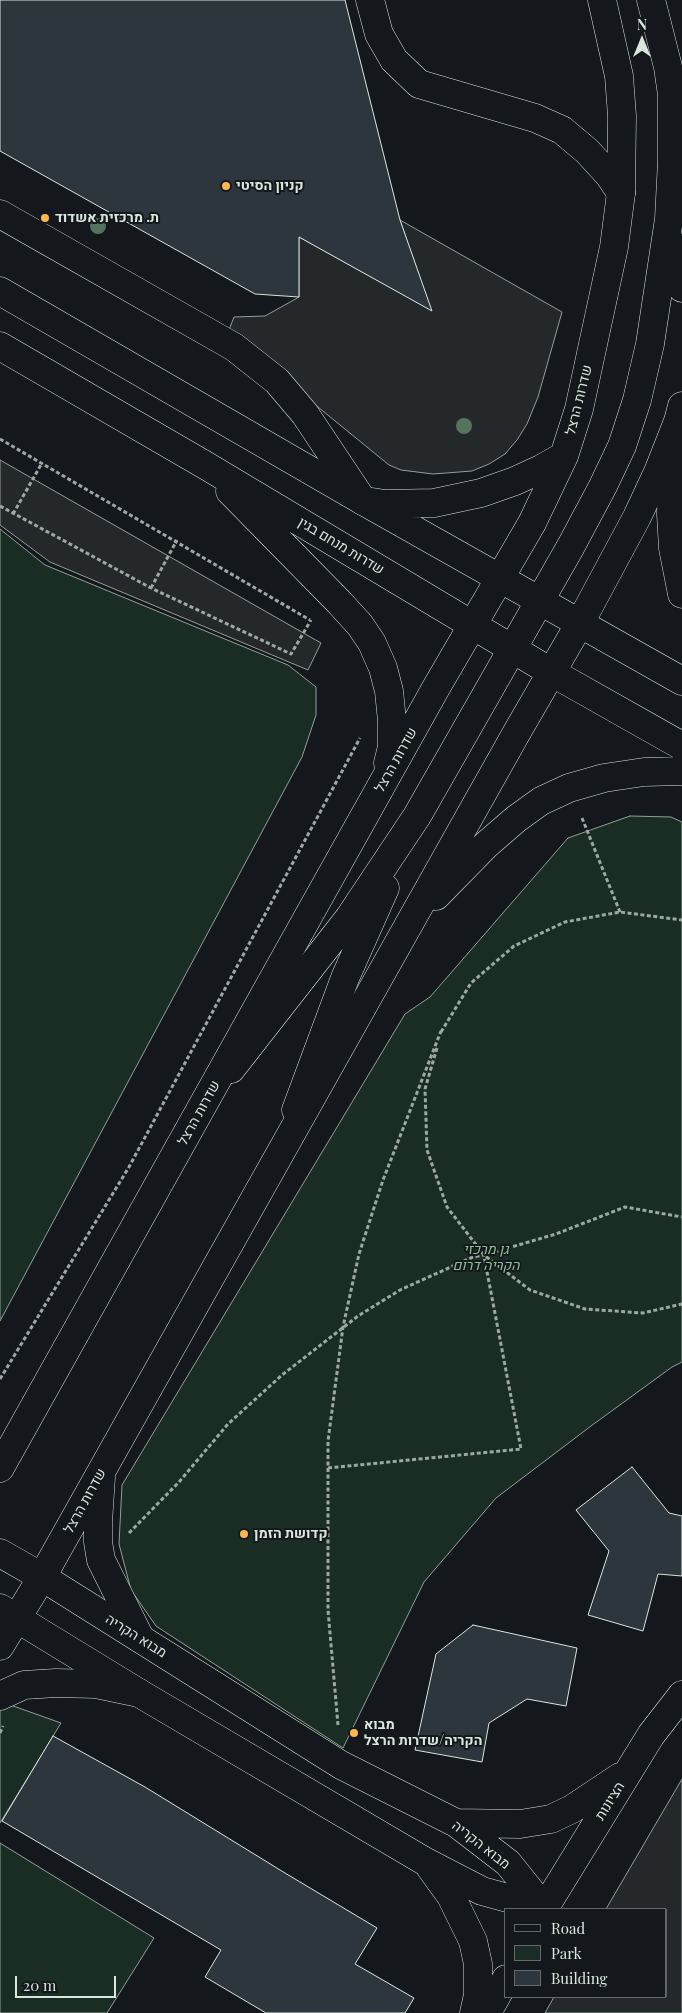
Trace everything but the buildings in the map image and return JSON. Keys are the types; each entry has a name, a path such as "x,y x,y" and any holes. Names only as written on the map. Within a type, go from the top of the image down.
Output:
{"main road":[{"path":"370,0 379,34 394,60 419,84 535,118 562,130 587,151 609,175 621,193"},
{"name":"שדרות הרצל","path":"0,1468 472,624 501,578 532,522 564,456 579,409 614,247 621,193 622,116 619,76 602,0"},
{"path":"205,1102 349,918 417,816 540,600 603,486 622,446 650,344 669,219 672,161 672,95 668,67 651,0"},
{"path":"0,214 234,347 277,381 305,414 363,501 386,504 412,504 458,499 499,488 541,469 564,456"},
{"path":"669,219 682,288"},
{"path":"0,291 363,501 580,622 682,682"},
{"name":"שדרות מנחם בגין","path":"0,346 205,465 551,672 682,746"},
{"path":"680,414 672,473 671,514 673,548 682,594"},
{"name":"שדרות הרצל","path":"0,1646 8,1613 42,1577 638,518 680,414"},
{"path":"205,465 339,602 360,625 372,643 383,668 392,714 392,747 384,782"},
{"path":"410,922 486,845 516,819 541,801 569,788 604,778 644,772 682,771"},
{"path":"281,1152 345,978 417,816"},
{"path":"0,1431 32,1412"},
{"path":"102,1471 98,1522 98,1542 101,1560 140,1638"},
{"name":"מבוא הקריה","path":"0,1553 42,1577 341,1765 456,1823 508,1863 543,1908"},
{"path":"8,1613 139,1693 426,1862 482,1891 541,1908"},
{"path":"0,1696 24,1685 56,1683 96,1684 139,1693"},
{"name":"הציונות","path":"545,1908 651,1735 682,1696"},
{"path":"456,1823 520,1824 551,1819 572,1809 628,1772"},
{"path":"426,1862 451,1896 473,1941 478,1964 478,1995 474,2013"},
{"path":"487,2013 504,1983"}],"path":[{"path":"0,439 177,540 318,625"},
{"path":"13,514 42,463"},
{"path":"0,506 151,588 291,654 311,620"},
{"path":"151,588 177,540"},
{"path":"0,1379 129,1167 364,731"},
{"path":"569,788 620,912"},
{"path":"341,1765 328,1610 328,1441 343,1327 359,1254 382,1180 441,1031 471,983 514,946 564,922 620,912 682,920"},
{"path":"441,1031 425,1089 427,1150 447,1207 484,1256 530,1290 585,1309 643,1313 682,1304"},
{"path":"101,1560 179,1482 228,1424 282,1375 343,1327 400,1290 473,1257 484,1256 556,1234 626,1207 682,1217"},
{"path":"328,1468 521,1449 484,1256"}],"green space":[{"path":"0,529 45,565 288,665 316,687 316,715 302,757 0,1321"},
{"name":"גן מרכזי הקריה דרום","path":"630,816 671,817 682,822 682,1362 672,1367 591,1426 496,1498 424,1582 343,1748 156,1626 131,1590 119,1544 122,1485 405,1014 430,997 568,838"},
{"path":"2,1702 61,1723 0,1823 0,1706"},
{"path":"0,1843 154,1938 107,2013 0,2013"}],"shaded area":[{"path":"400,220 562,312 538,397 527,424 505,454 489,464 472,471 433,474 401,470 389,465 227,335 234,317 265,316 299,297 299,237 431,310"},
{"path":"0,460 321,643 308,670 50,562 0,525"},
{"path":"682,1779 682,2013 545,2013 553,1998 667,1998 667,1908 607,1908"}],"place":[{"name":"קניון הסיטי","path":"226,186"},
{"name":"ת. מרכזית אשדוד","path":"45,218"},
{"name":"קדושת הזמן","path":"244,1534"},
{"name":"מבוא הקריה/שדרות הרצל","path":"354,1733"}]}
